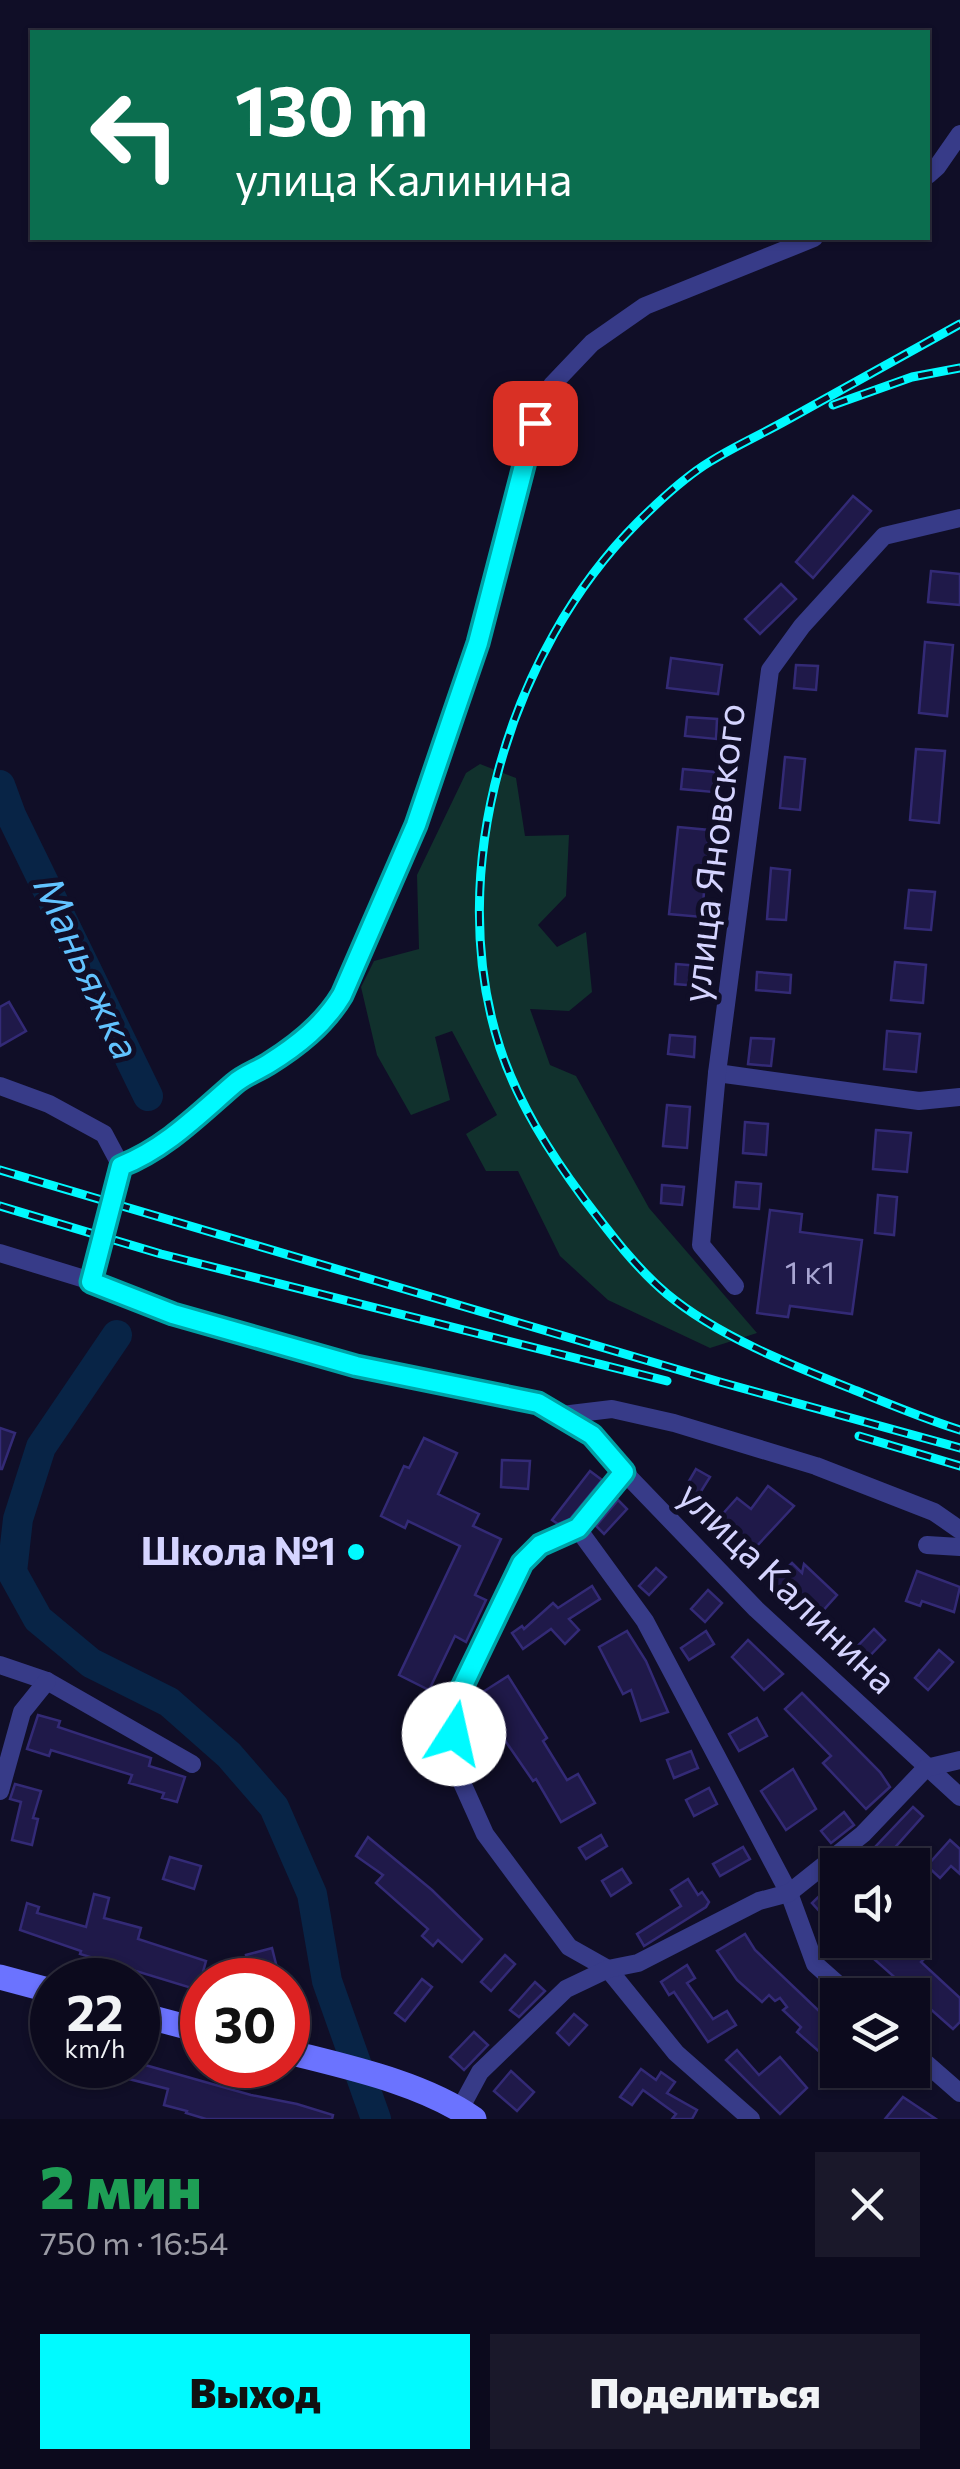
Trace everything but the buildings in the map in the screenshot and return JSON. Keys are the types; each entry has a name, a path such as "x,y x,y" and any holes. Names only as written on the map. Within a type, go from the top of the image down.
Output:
{"street":[{"path":"930,173 960,134"},
{"path":"121,1166 148,1155 210,1108 237,1081 307,1036 330,1015 342,995 422,807 478,643 535,423 552,384 592,342 645,306 809,240"},
{"name":"улица Яновского","path":"734,1286 701,1245 717,1073 770,670 802,626 884,536 960,518"},
{"path":"717,1073 919,1101 960,1097"},
{"path":"0,1086 49,1104 104,1134 121,1166 91,1282"},
{"name":"улица Калинина","path":"0,1253 173,1314 338,1360 538,1403 562,1414 592,1435 756,1609 960,1798"},
{"path":"562,1414 612,1409 674,1423 816,1466 934,1512 960,1530"},
{"path":"624,1472 578,1528 540,1545 522,1563 454,1704 454,1765 486,1834 569,1947 608,1969 676,2053 751,2119"},
{"path":"578,1528 645,1621 789,1893 815,1964 831,1978"},
{"path":"926,1546 960,1547"},
{"path":"0,1665 47,1680 192,1764"},
{"path":"0,1791 22,1712 47,1680"},
{"path":"310,2058 391,2081 467,2114 480,2072 566,1989 608,1969 638,1963 759,1900 789,1893 863,1834 926,1768 960,1760"},
{"path":"0,1977 30,1986"},
{"path":"930,2067 960,2093"}],"green space":[{"path":"480,764 516,778 525,836 569,835 566,896 538,925 557,947 586,932 592,992 569,1011 530,1009 550,1065 576,1076 649,1208 757,1333 710,1348 608,1300 560,1256 518,1171 486,1171 466,1134 497,1115 452,1031 435,1037 450,1100 411,1115 377,1055 361,987 374,961 419,949 417,875 466,773"}],"waterway":[{"name":"Маньяжка","path":"0,785 148,1096"},
{"name":"Маньяжка","path":"117,1335 41,1447 18,1519 12,1572 38,1619 91,1663 169,1702 229,1755 274,1807 312,1894 327,1981 376,2119"}],"railway":[{"path":"960,324 702,467 646,514 593,574 554,634 523,699 499,767 485,838 479,910 484,980 500,1048 516,1088 559,1164 633,1261 667,1294 733,1337 908,1412 960,1430"},
{"path":"833,405 912,377 960,368"},
{"path":"0,1170 720,1382 960,1448"},
{"path":"0,1206 161,1254 667,1381"},
{"path":"859,1436 960,1466"}],"place":[{"name":"Школа №1","path":"356,1552"}],"route":[{"path":"454,1734 454,1704 522,1563 540,1545 578,1528 624,1472 592,1435 538,1403 356,1366 173,1314 91,1282 121,1166 148,1155 210,1108 237,1081 307,1036 330,1015 342,995 416,825 478,643 535,423"}]}
